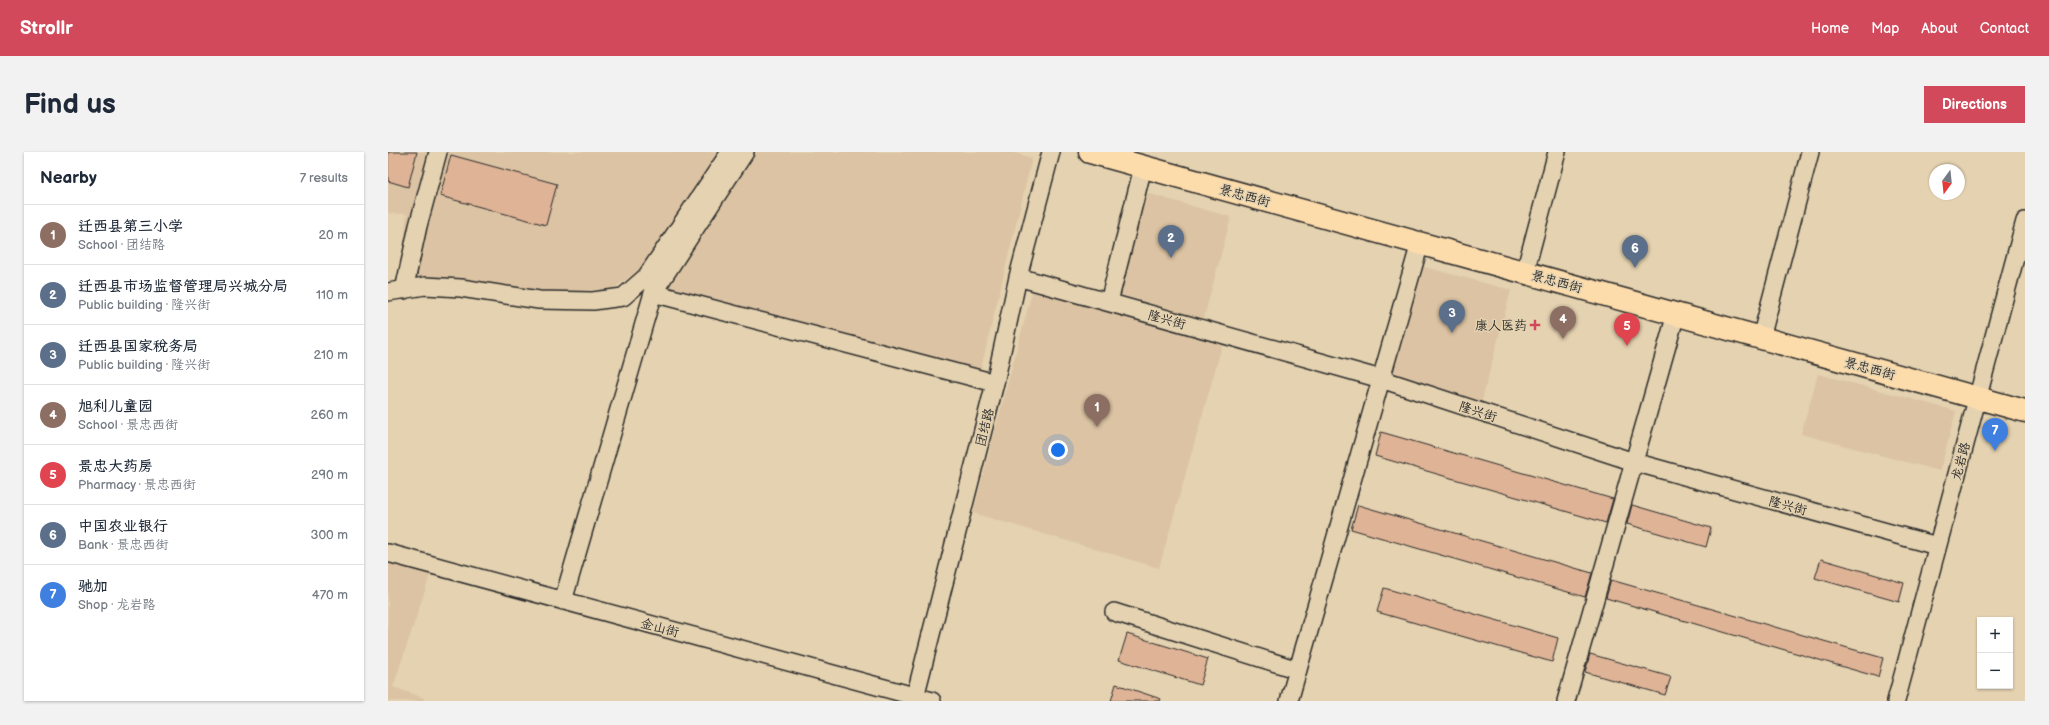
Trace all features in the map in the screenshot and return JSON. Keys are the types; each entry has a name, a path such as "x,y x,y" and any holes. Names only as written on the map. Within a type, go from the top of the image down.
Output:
{"main road":[{"name":"景忠西街","path":"1090,152 2025,411"}],"street":[{"path":"438,152 418,226 396,291 425,286 461,288 539,300 593,301 623,297 646,277 730,152"},
{"path":"563,601 653,292 745,152"},
{"name":"团结路","path":"914,699 995,383 1018,277 1051,152"},
{"path":"1525,272 1557,152"},
{"path":"1761,338 1810,152"},
{"path":"1109,302 1143,167"},
{"name":"龙岩路","path":"1896,701 2025,221"},
{"path":"1289,701 1420,244"},
{"name":"隆兴街","path":"1018,277 1381,379 1634,462 1937,546"},
{"path":"653,292 995,383"},
{"path":"1566,701 1676,314"},
{"name":"金山街","path":"388,553 914,699 932,701"},
{"path":"1114,612 1298,670"}],"shaded area":[{"path":"388,152 721,152 638,271 614,288 544,294 450,277 400,280 407,214 388,213"},
{"path":"752,152 1011,152 1032,158 980,372 664,288"},
{"path":"1139,191 1231,217 1202,325 1111,300"},
{"path":"1424,267 1511,290 1481,404 1392,377"},
{"path":"1033,289 1223,342 1159,568 973,513"},
{"path":"1818,374 1956,411 1940,471 1801,434"},
{"path":"388,560 431,572 393,687 424,698 423,701 388,701"}],"building":[{"path":"388,152 417,152 408,187 388,181"},
{"path":"451,155 557,184 546,225 440,196"},
{"path":"1381,432 1613,499 1606,523 1375,456"},
{"path":"1358,505 1592,573 1585,597 1351,529"},
{"path":"1632,505 1711,528 1706,547 1627,524"},
{"path":"1821,559 1904,583 1899,602 1815,578"},
{"path":"1611,580 1883,658 1878,677 1606,598"},
{"path":"1384,588 1558,638 1552,662 1377,612"},
{"path":"1127,634 1208,659 1200,685 1119,660"},
{"path":"1590,654 1671,677 1665,695 1585,672"},
{"path":"1116,684 1161,699 1160,701 1111,701"}],"place":[{"name":"迁西县市场监督管理局兴城分局","path":"1171,258"},
{"name":"中国农业银行","path":"1635,268"},
{"name":"康人医药","path":"1535,325"},
{"name":"迁西县国家税务局","path":"1452,333"},
{"name":"旭利儿童园","path":"1563,339"},
{"name":"景忠大药房","path":"1627,346"},
{"name":"迁西县第三小学","path":"1097,427"},
{"name":"驰加","path":"1995,451"}]}
